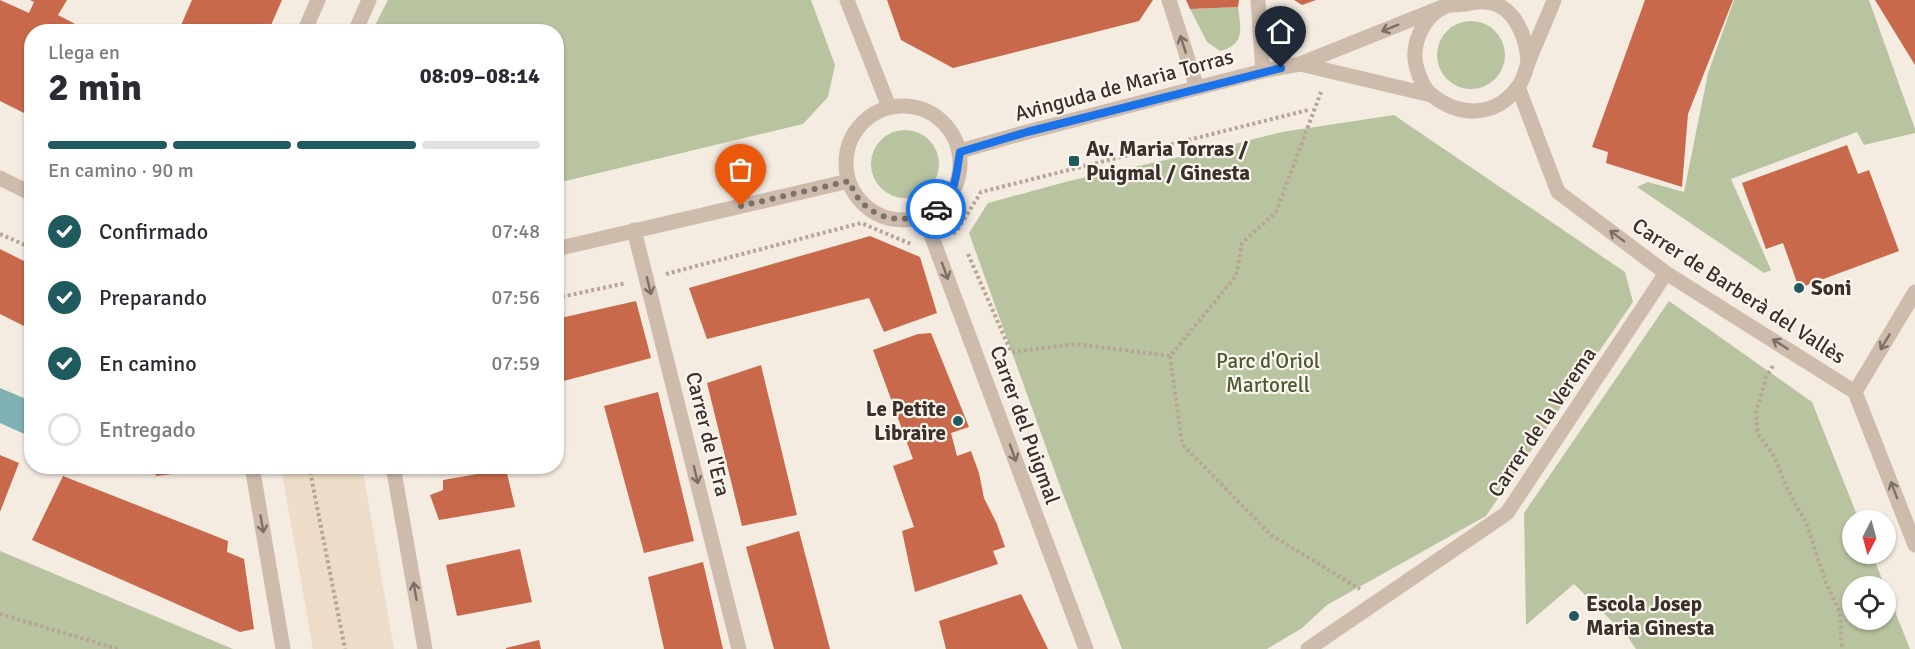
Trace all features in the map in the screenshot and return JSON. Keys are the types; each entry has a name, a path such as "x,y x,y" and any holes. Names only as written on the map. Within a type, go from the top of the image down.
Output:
{"street":[{"path":"308,24 318,0"},
{"path":"359,24 369,0"},
{"path":"847,0 889,107"},
{"path":"1169,0 1197,88"},
{"path":"1258,0 1263,71"},
{"path":"1528,63 1527,47 1522,32 1513,18 1501,8 1487,1 1445,6 1431,17 1421,31 1416,47 1416,64 1420,80 1431,95 1451,108 1476,112 1500,105 1518,87 1528,63 1554,0"},
{"name":"Avinguda de Maria Torras","path":"960,152 1027,132 1263,71 1300,64 1445,6"},
{"name":"Avinguda de Maria Torras","path":"1300,64 1431,95"},
{"name":"Carrer de Barberà del Vallès","path":"1518,87 1558,192 1666,273 1855,392 1915,545"},
{"path":"915,106 934,114 951,131 960,152 953,191 941,206 924,216 897,220 878,214 859,199 849,181 846,155 852,135 870,115 889,107 915,106"},
{"path":"0,178 24,190"},
{"path":"564,247 849,181"},
{"name":"Carrer del Puigmal","path":"924,216 1086,649"},
{"name":"Carrer de l'Era","path":"634,230 739,649"},
{"name":"Carrer de la Verema","path":"1308,649 1507,513 1666,273"},
{"path":"1855,392 1915,292"},
{"path":"253,474 283,649"},
{"path":"394,474 425,649"}],"path":[{"path":"1321,92 1276,212 1242,243 1236,276 1170,356 1182,444 1271,536 1358,587 1376,602"},
{"path":"0,234 24,244"},
{"path":"968,254 1011,352 1075,344 1170,356"},
{"path":"1786,347 1766,377 1756,413 1758,434 1775,458 1787,488 1807,525 1825,580 1840,613 1842,649"},
{"path":"311,474 345,649"},
{"path":"0,614 118,649"}],"green space":[{"path":"388,0 811,0 835,65 828,97 803,124 564,181 564,24 376,24"},
{"path":"1734,0 1869,0 1915,129 1915,133 1864,145 1857,132 1731,179 1771,270 1764,273 1637,187 1648,182 1684,192 1708,73"},
{"path":"1238,7 1240,35 1234,45 1220,51 1207,42 1190,9"},
{"path":"1471,21 1484,24 1495,31 1502,42 1505,55 1502,68 1495,79 1484,86 1471,89 1458,86 1447,79 1440,68 1437,55 1440,42 1447,31 1458,24"},
{"name":"Parc d'Oriol Martorell","path":"1394,115 1625,272 1633,302 1486,516 1327,605 1302,628 1267,649 1122,649 1060,486 969,233 988,203 1069,181 1282,132"},
{"path":"905,130 918,133 929,140 936,151 939,164 936,177 929,188 918,195 905,198 892,195 881,188 874,177 871,164 874,151 881,140 892,133"},
{"path":"1669,301 1812,402 1855,510 1842,510 1842,564 1876,564 1881,576 1842,576 1842,630 1896,630 1896,614 1910,649 1636,649 1627,636 1574,584 1526,625 1524,513"},
{"path":"0,551 233,649 0,649"}],"shaded area":[{"path":"282,474 363,474 394,649 313,649"}],"water":[{"path":"0,388 24,398 24,434 0,423"}],"building":[{"path":"0,0 29,13 34,2 30,0 67,0 58,15 75,24 24,24 24,113 0,101"},
{"path":"192,0 282,0 272,24 182,24"},
{"path":"887,0 1153,0 1139,21 953,68 901,40"},
{"path":"1186,0 1239,0 1238,7 1190,9"},
{"path":"1294,0 1316,0 1302,5"},
{"path":"1645,0 1733,0 1688,114 1682,187 1606,163 1608,152 1592,147"},
{"path":"1875,0 1915,0 1915,65"},
{"path":"1847,145 1858,174 1869,170 1899,251 1799,288 1783,243 1766,249 1742,183"},
{"path":"870,236 920,257 937,313 884,332 869,298 707,339 689,288"},
{"path":"0,249 24,261 24,326 0,314"},
{"path":"636,301 651,358 564,381 564,317"},
{"path":"931,333 969,427 951,433 957,456 971,451 979,473 984,498 1005,547 993,551 998,564 915,592 902,531 914,527 893,466 913,459 873,350 918,334"},
{"path":"761,365 797,515 742,526 707,383"},
{"path":"658,392 694,541 644,553 604,406"},
{"path":"0,455 19,463 0,512"},
{"path":"477,474 507,474 515,507 439,520 430,495 443,490 443,480"},
{"path":"63,476 228,541 227,552 244,559 254,629 240,632 32,540"},
{"path":"799,531 830,649 774,649 746,547"},
{"path":"520,549 532,602 457,616 446,565"},
{"path":"703,562 723,649 664,649 648,577"},
{"path":"1021,594 1048,649 946,649 939,621"},
{"path":"539,640 541,649 506,649 506,648"}],"way so far":[{"path":"741,206 849,181 859,199 878,214 897,220 924,216 936,209"}],"place":[{"name":"Av. Maria Torras / Puigmal / Ginesta","path":"1074,161"},
{"name":"Soni","path":"1799,288"},
{"name":"Le Petite Libraire","path":"958,421"},
{"name":"Escola Josep Maria Ginesta","path":"1574,616"}],"route":[{"path":"936,209 953,191 960,152 1027,132 1281,68"}]}
